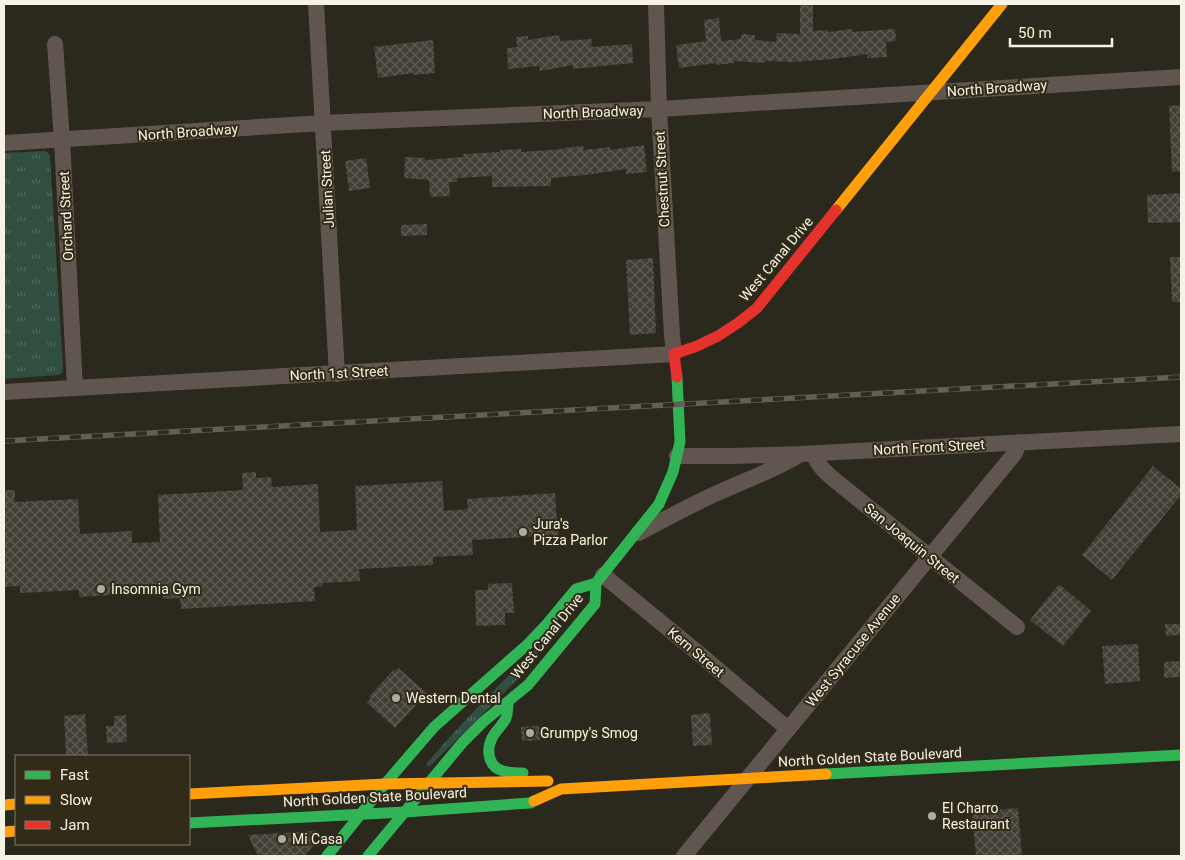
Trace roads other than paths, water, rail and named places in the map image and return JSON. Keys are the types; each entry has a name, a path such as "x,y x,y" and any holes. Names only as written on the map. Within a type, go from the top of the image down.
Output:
{"main road":[{"name":"West Canal Drive","path":"327,856 434,727 528,644 576,589 599,579 635,535 659,504 665,493 677,456 680,442 680,413 674,354 714,339 739,323 757,308 1002,4"},
{"name":"West Canal Drive","path":"368,856 473,731 534,678 595,604 599,579"},
{"path":"508,702 506,717 490,742 490,760 502,772 535,773 560,789"},
{"name":"North Golden State Boulevard","path":"190,823 405,812 530,803 560,789 1181,755"},
{"name":"North Golden State Boulevard","path":"190,794 385,784 548,780"}],"street":[{"name":"Julian Street","path":"316,4 337,374"},
{"name":"Chestnut Street","path":"656,4 659,109 674,354"},
{"name":"Orchard Street","path":"55,44 75,388"},
{"name":"North Broadway","path":"4,143 323,123 659,109 1181,77"},
{"name":"North 1st Street","path":"4,392 674,354"},
{"name":"North Front Street","path":"677,456 807,454 1181,434"},
{"name":"West Syracuse Avenue","path":"684,856 1015,453 1019,442"},
{"path":"635,535 693,504 807,454"},
{"name":"San Joaquin Street","path":"807,454 816,460 825,472 1017,627"},
{"name":"Kern Street","path":"599,579 717,669 788,729"}],"railway":[{"path":"4,441 1181,377"}],"place":[{"name":"Jura's Pizza Parlor","path":"523,532"},
{"name":"Insomnia Gym","path":"101,589"},
{"name":"Western Dental","path":"396,698"},
{"name":"Grumpy's Smog","path":"530,733"},
{"name":"El Charro Restaurant","path":"932,816"},
{"name":"Mi Casa","path":"282,839"}]}
